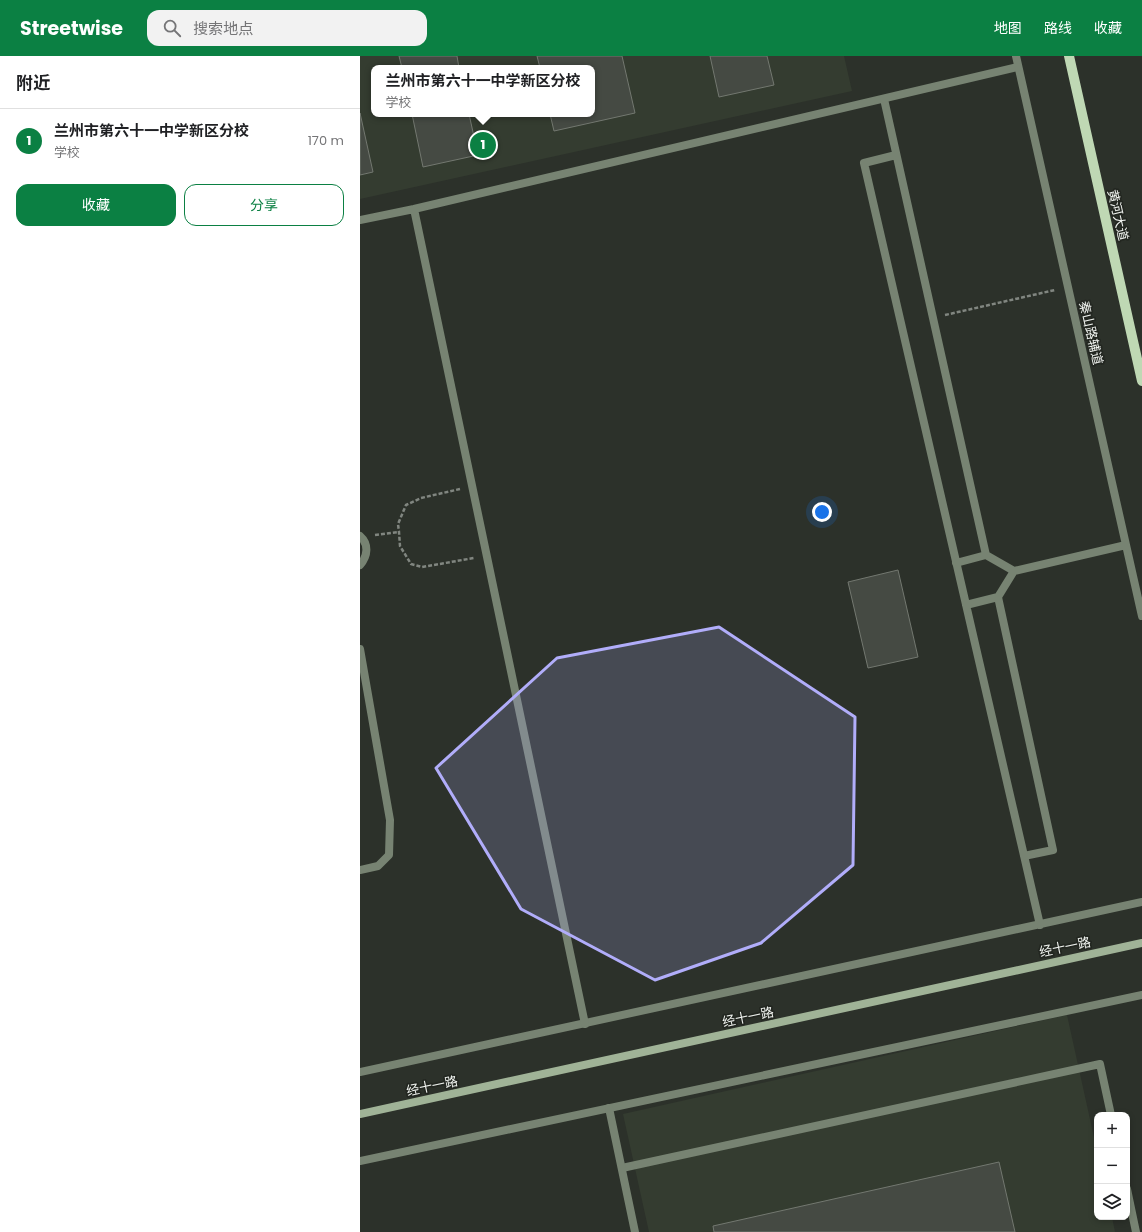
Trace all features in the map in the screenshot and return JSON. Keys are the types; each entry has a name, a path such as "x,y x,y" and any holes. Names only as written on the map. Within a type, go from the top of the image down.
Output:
{"main road":[{"name":"黄河大道","path":"1070,58 1142,380"}],"street":[{"name":"秦山路辅道","path":"1016,56 1142,616"},
{"path":"360,220 414,209 1018,67"},
{"path":"884,99 986,555"},
{"path":"896,155 864,163 1040,925"},
{"path":"414,209 585,1024"},
{"path":"360,565 366,556 367,550 361,537"},
{"path":"956,563 986,555 1014,571 1126,545"},
{"path":"1014,571 998,597 1053,850 1024,856"},
{"path":"966,605 998,597"},
{"path":"360,649 390,827 389,855 378,866 360,870"},
{"path":"360,1072 1142,902"},
{"name":"经十一路","path":"360,1114 1142,943"},
{"path":"360,1161 1142,995"},
{"path":"622,1168 1100,1064 1110,1112"},
{"path":"609,1108 635,1232"},
{"path":"1130,1203 1136,1232"}],"path":[{"path":"932,317 1068,287"},
{"path":"472,486 421,498 406,505 398,524 400,546 411,564 422,567 487,556"},
{"path":"361,537 398,532"}],"highlighted area":[{"path":"719,627 855,717 853,865 761,943 655,980 521,909 436,768 557,658"}],"shaded area":[{"path":"360,56 844,56 852,91 360,199"},
{"path":"1067,1015 1094,1137 1094,1220 1113,1220 1115,1232 649,1232 623,1114"}],"building":[{"path":"399,56 457,56 458,65 401,65"},
{"path":"537,56 622,56 635,113 554,131 551,117 595,117 595,65 539,65"},
{"path":"710,56 767,56 774,85 719,97"},
{"path":"360,113 373,172 360,175"},
{"path":"413,117 470,117 478,155 423,167"},
{"path":"898,570 918,657 868,668 848,582"},
{"path":"999,1162 1015,1232 714,1232 713,1226"}],"place":[{"name":"兰州市第六十一中学新区分校","path":"483,145"}]}
